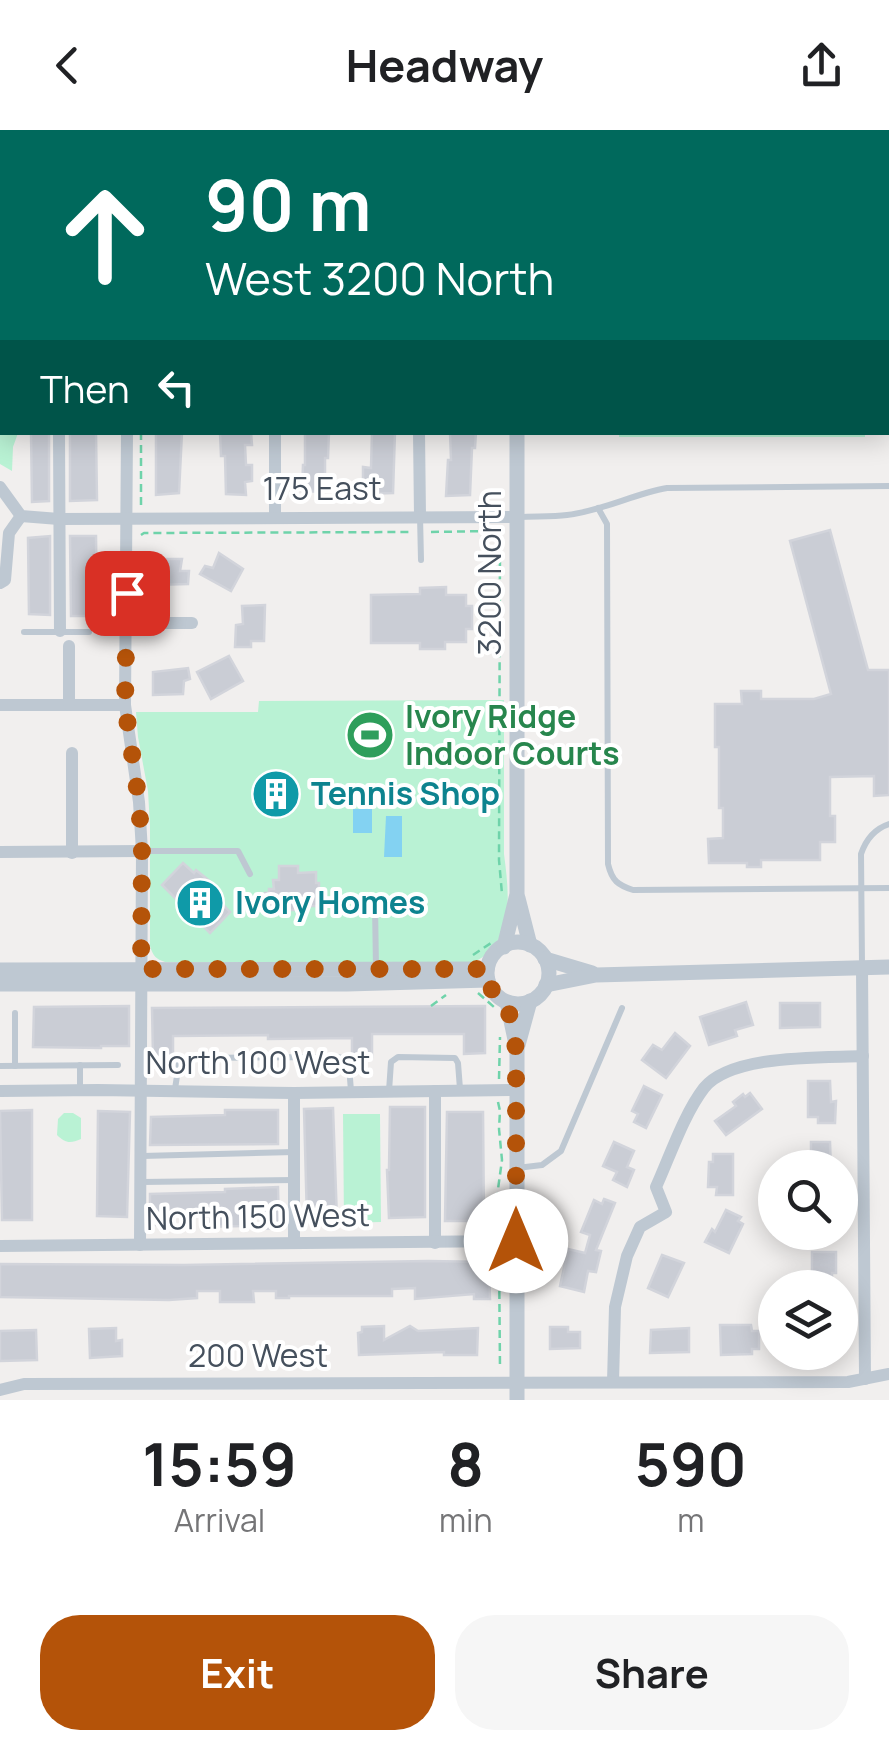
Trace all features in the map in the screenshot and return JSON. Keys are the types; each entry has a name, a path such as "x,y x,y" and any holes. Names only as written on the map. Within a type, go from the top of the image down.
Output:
{"street":[{"path":"59,435 60,631"},
{"path":"127,435 125,705 142,852 140,1246"},
{"path":"275,435 276,516"},
{"path":"419,435 420,516"},
{"name":"3200 North","path":"510,897 517,435"},
{"path":"0,488 21,516 9,533 3,582"},
{"name":"175 East","path":"21,516 517,516"},
{"path":"127,623 192,623"},
{"path":"69,705 70,646"},
{"path":"0,705 125,705"},
{"path":"72,753 72,854"},
{"path":"0,852 142,852"},
{"path":"484,980 500,942 510,897"},
{"path":"510,897 530,945"},
{"path":"500,942 517,942 537,949 550,973 541,994 520,1005 501,1006"},
{"path":"545,959 596,975"},
{"path":"862,967 865,1379"},
{"path":"546,985 596,975 889,967"},
{"path":"0,984 376,969 484,980 498,996 516,1049"},
{"path":"0,970 347,984 484,980"},
{"path":"517,1400 516,1049 530,1001"},
{"path":"613,1382 614,1308 628,1256 640,1227 666,1212 656,1187 706,1084 756,1062 863,1056"},
{"path":"435,1090 435,1243"},
{"name":"North 100 West","path":"0,1092 516,1090"},
{"path":"294,1093 294,1242"},
{"name":"North 150 West","path":"0,1246 516,1241"},
{"name":"200 West","path":"0,1390 24,1384 130,1390 421,1390 517,1382 848,1382 889,1374"}],"lane":[{"path":"517,516 567,515 668,488 889,486"},
{"path":"598,508 606,524 611,877 619,886 634,890 889,888"},
{"path":"420,516 421,560"},
{"path":"24,632 88,632"},
{"path":"862,967 861,854 875,831 889,824"},
{"path":"142,852 238,851 250,874"},
{"path":"375,906 376,969"},
{"path":"516,1168 542,1165 560,1151 622,1008"},
{"path":"15,1014 15,1066"},
{"path":"174,1091 178,1063 187,1058 337,1057 349,1066 351,1092"},
{"path":"389,1092 391,1062 398,1057 456,1058 460,1090"},
{"path":"80,1065 80,1090"},
{"path":"0,1066 118,1065"},
{"path":"141,1156 294,1152"},
{"path":"140,1182 294,1180"}],"path":[{"path":"140,435 141,503"},
{"path":"141,535 492,532 500,541 499,860 510,897"},
{"path":"463,958 500,942"},
{"path":"484,980 501,1006"},
{"path":"431,1006 446,995"},
{"path":"500,1028 500,1076"},
{"path":"498,1103 502,1160 498,1228"},
{"path":"499,1256 500,1368"}],"green space":[{"path":"0,435 17,435 12,471 0,464"},
{"path":"619,435 865,435 865,437"},
{"path":"504,700 504,854 508,900 503,930 486,954 472,963 165,962 154,955 150,946 148,791 136,712 258,712 259,701"},
{"path":"64,1113 81,1118 81,1139 68,1142 57,1135 58,1119"},
{"path":"343,1114 380,1114 381,1222 344,1223"}],"water":[{"path":"353,809 372,809 372,833 353,833"},
{"path":"386,816 402,816 402,857 384,857"}],"building":[{"path":"31,435 49,435 49,501 32,502"},
{"path":"70,435 96,435 97,500 70,501"},
{"path":"156,435 182,435 179,493 156,495"},
{"path":"220,435 251,435 252,445 245,445 246,465 252,465 252,481 245,482 246,495 226,494 225,456 221,456"},
{"path":"305,435 329,435 325,492 302,491"},
{"path":"372,435 395,435 393,493 363,494 363,467 371,468"},
{"path":"450,435 476,435 470,495 446,496"},
{"path":"830,530 868,670 889,670 889,795 874,796 874,776 830,777 835,842 820,842 820,860 761,860 761,867 709,863 708,839 723,838 715,704 742,704 741,691 761,691 761,699 814,699 831,694 790,541"},
{"path":"50,536 50,615 29,614 28,538"},
{"path":"70,536 96,536 97,616 71,616"},
{"path":"219,553 243,569 231,591 200,574 205,566 213,568"},
{"path":"154,559 182,559 180,571 189,571 188,584 153,585"},
{"path":"446,587 446,595 466,595 466,606 472,606 472,629 466,629 466,642 445,642 445,649 420,649 420,643 371,643 371,595 420,594 420,588"},
{"path":"265,605 264,641 251,641 251,647 235,647 236,625 243,624 242,606"},
{"path":"229,656 243,681 211,699 197,672"},
{"path":"188,668 190,679 184,681 183,694 153,695 153,672"},
{"name":"Tennis Shop","path":"264,779 292,779 292,799 288,799 285,812 271,812 268,799 259,799"},
{"name":"Ivory Homes","path":"183,863 217,887 212,893 230,912 210,933 162,885"},
{"path":"279,866 298,866 298,873 316,872 319,906 274,910 274,906 265,906 265,893 274,889 273,880 279,880"},
{"path":"746,1002 753,1025 735,1030 737,1036 709,1045 700,1017"},
{"path":"780,1003 820,1003 820,1027 780,1028"},
{"path":"129,1006 129,1046 33,1047 34,1007"},
{"path":"485,1006 485,1053 464,1054 464,1034 372,1034 372,1057 352,1057 352,1038 268,1039 268,1035 173,1036 173,1056 153,1056 152,1008"},
{"path":"675,1033 690,1046 666,1078 642,1060 653,1045 662,1050"},
{"path":"808,1081 830,1081 831,1102 836,1101 835,1123 818,1123 818,1117 808,1117"},
{"path":"644,1086 662,1095 646,1128 634,1122 638,1114 632,1111"},
{"path":"750,1093 762,1109 726,1135 715,1121 736,1106 733,1102 743,1094 745,1097"},
{"path":"390,1107 425,1107 425,1217 389,1218"},
{"path":"333,1108 337,1220 307,1220 304,1109"},
{"path":"32,1110 32,1220 2,1220 0,1111"},
{"path":"225,1110 278,1110 278,1144 150,1145 151,1117 225,1115"},
{"path":"98,1111 130,1112 127,1217 97,1216"},
{"path":"447,1112 483,1112 484,1221 445,1221"},
{"path":"614,1142 634,1151 627,1167 634,1170 627,1187 613,1180 617,1172 603,1166"},
{"path":"811,1142 830,1142 830,1150 811,1150"},
{"path":"713,1154 733,1154 733,1195 716,1195 717,1187 708,1187"},
{"path":"278,1187 279,1228 261,1229 261,1216 243,1217 243,1226 202,1227 201,1215 161,1216 161,1225 150,1225 150,1194"},
{"path":"604,1199 615,1203 596,1250 601,1251 596,1272 588,1271 584,1292 560,1286 568,1249 585,1253 590,1235 581,1232 594,1200 602,1204"},
{"path":"726,1210 741,1217 738,1221 743,1224 729,1253 705,1242"},
{"path":"812,1252 836,1252 836,1270 812,1270"},
{"path":"662,1255 684,1263 668,1297 648,1288"},
{"path":"489,1262 490,1299 474,1299 474,1294 415,1299 415,1288 392,1289 392,1296 289,1298 276,1298 276,1291 253,1291 254,1302 220,1302 220,1291 197,1291 197,1298 169,1300 0,1297 0,1264"},
{"path":"720,1325 751,1325 752,1331 758,1331 758,1349 752,1349 752,1354 721,1355"},
{"path":"384,1326 384,1340 410,1326 418,1331 478,1328 477,1355 359,1355 358,1333 362,1327"},
{"path":"550,1327 580,1332 580,1348 550,1349"},
{"path":"116,1328 116,1341 122,1340 122,1356 90,1358 89,1329"},
{"path":"689,1328 689,1352 650,1353 651,1330"},
{"path":"36,1330 37,1360 0,1361 0,1331"}],"place":[{"name":"Ivory Ridge Indoor Courts","path":"370,735"},
{"name":"Tennis Shop","path":"276,794"},
{"name":"Ivory Homes","path":"200,903"}],"route":[{"path":"127,593 125,705 139,802 141,969 488,969 492,990 507,1002 516,1049 516,1241"}]}
